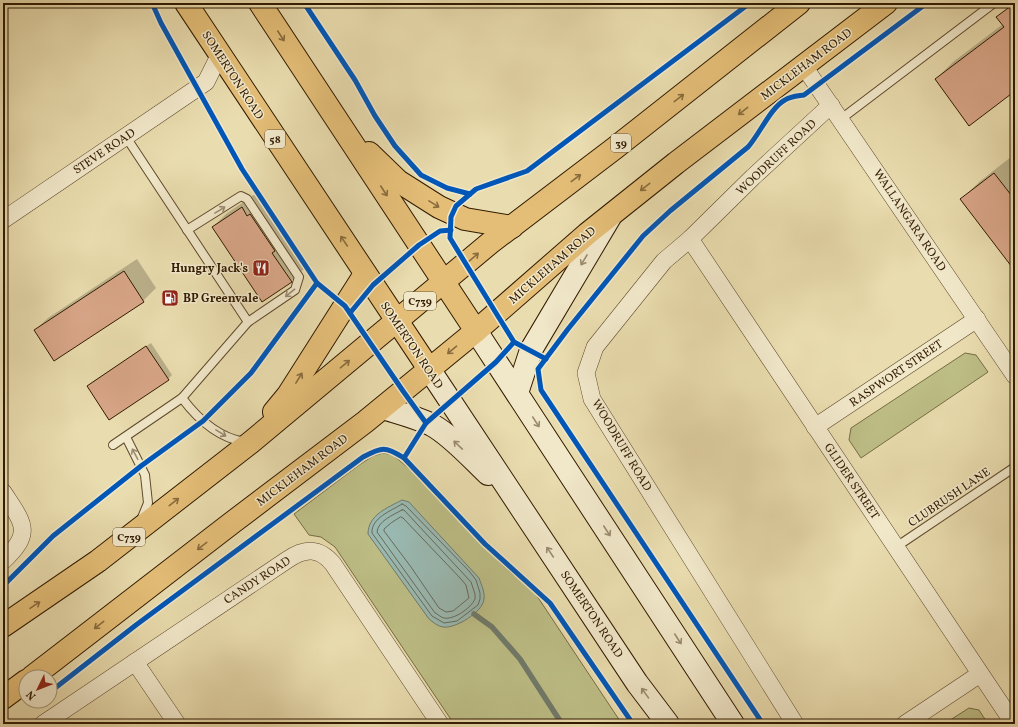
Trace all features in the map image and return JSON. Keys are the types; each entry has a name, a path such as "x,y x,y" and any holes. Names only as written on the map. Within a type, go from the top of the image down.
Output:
{"main road":[{"name":"SOMERTON ROAD","path":"186,3 637,683 668,724"},
{"path":"260,3 733,724"},
{"name":"39","path":"444,282 490,243 615,148 798,3"},
{"name":"MICKLEHAM ROAD","path":"42,669 232,522 365,422 476,331 581,238 803,65 886,3"},
{"path":"340,126 398,181 439,207 465,219 512,227"},
{"path":"517,393 531,350 611,214"},
{"path":"250,443 288,395 365,274"},
{"name":"C739","path":"3,626 54,592 126,540 250,443 444,282"},
{"path":"382,408 415,418 433,426 453,440 516,501"},
{"path":"3,698 18,687"}],"street":[{"path":"206,82 220,54"},
{"name":"WALLANGARA ROAD","path":"803,65 1015,376"},
{"path":"206,82 221,81 241,86"},
{"name":"STEVE ROAD","path":"3,220 206,82"},
{"name":"WOODRUFF ROAD","path":"795,724 592,399 586,373 595,347 664,261 690,239 753,177 831,105"},
{"name":"GLIDER STREET","path":"690,239 1014,724"},
{"name":"RASPWORT STREET","path":"815,427 976,319"},
{"path":"3,492 19,517 23,530 20,543 3,561"},
{"name":"CANDY ROAD","path":"43,724 287,560 300,553 308,551 322,553 333,564 440,724"},
{"path":"135,662 177,724"},
{"path":"905,724 980,674"}],"lane":[{"path":"841,119 994,3"},
{"path":"126,137 248,322"},
{"path":"113,445 182,398 248,322 295,290 299,277 248,199 241,196 187,230"},
{"path":"182,398 190,409 203,421 224,435 237,441 250,443"},
{"path":"126,437 146,475 148,503 141,520 126,540"},
{"name":"CLUBRUSH LANE","path":"896,547 1015,467"}],"green space":[{"path":"965,353 976,355 988,372 861,458 849,440 851,428"},
{"path":"383,453 393,455 419,477 481,544 510,572 533,590 622,724 454,724 335,547 321,537 309,535 294,514 359,465 373,456"},
{"path":"969,708 979,710 988,724 944,724"}],"water":[{"path":"402,500 409,502 479,578 483,588 484,599 479,609 468,619 448,627 443,627 437,625 429,619 368,534 371,522 379,513"}],"building":[{"path":"1015,3 1015,91 969,126 935,79 1004,27 996,17"},
{"path":"994,173 1015,200 1015,271 960,199"},
{"name":"Hungry Jack's","path":"242,207 247,216 250,214 275,251 272,253 292,282 262,302 212,227"},
{"path":"124,271 144,302 54,361 34,330"},
{"path":"146,346 169,380 109,420 87,386"}],"waterway":[{"path":"474,614 492,627 520,659 562,724"}],"cycle path":[{"path":"152,3 161,23 242,169 317,283"},
{"path":"304,3 355,80 375,116 395,146 421,175 447,188 470,194"},
{"path":"546,359 514,342 450,238 451,217 456,206 476,189 527,171 750,3"},
{"path":"763,724 541,390 538,369 568,329 643,236 670,211 748,147 770,115 780,104 794,96 804,95 927,3"},
{"path":"350,313 373,285 419,245 440,231 451,230"},
{"path":"3,586 53,536 141,466 203,421 251,373 317,283 345,306 426,423 404,458"},
{"path":"426,423 496,362 514,342"},
{"path":"58,686 136,625 363,457 375,451 384,449 392,451 404,458 485,544 550,603 633,724"}],"place":[{"name":"Hungry Jack's","path":"261,268"},
{"name":"BP Greenvale","path":"170,298"}]}
